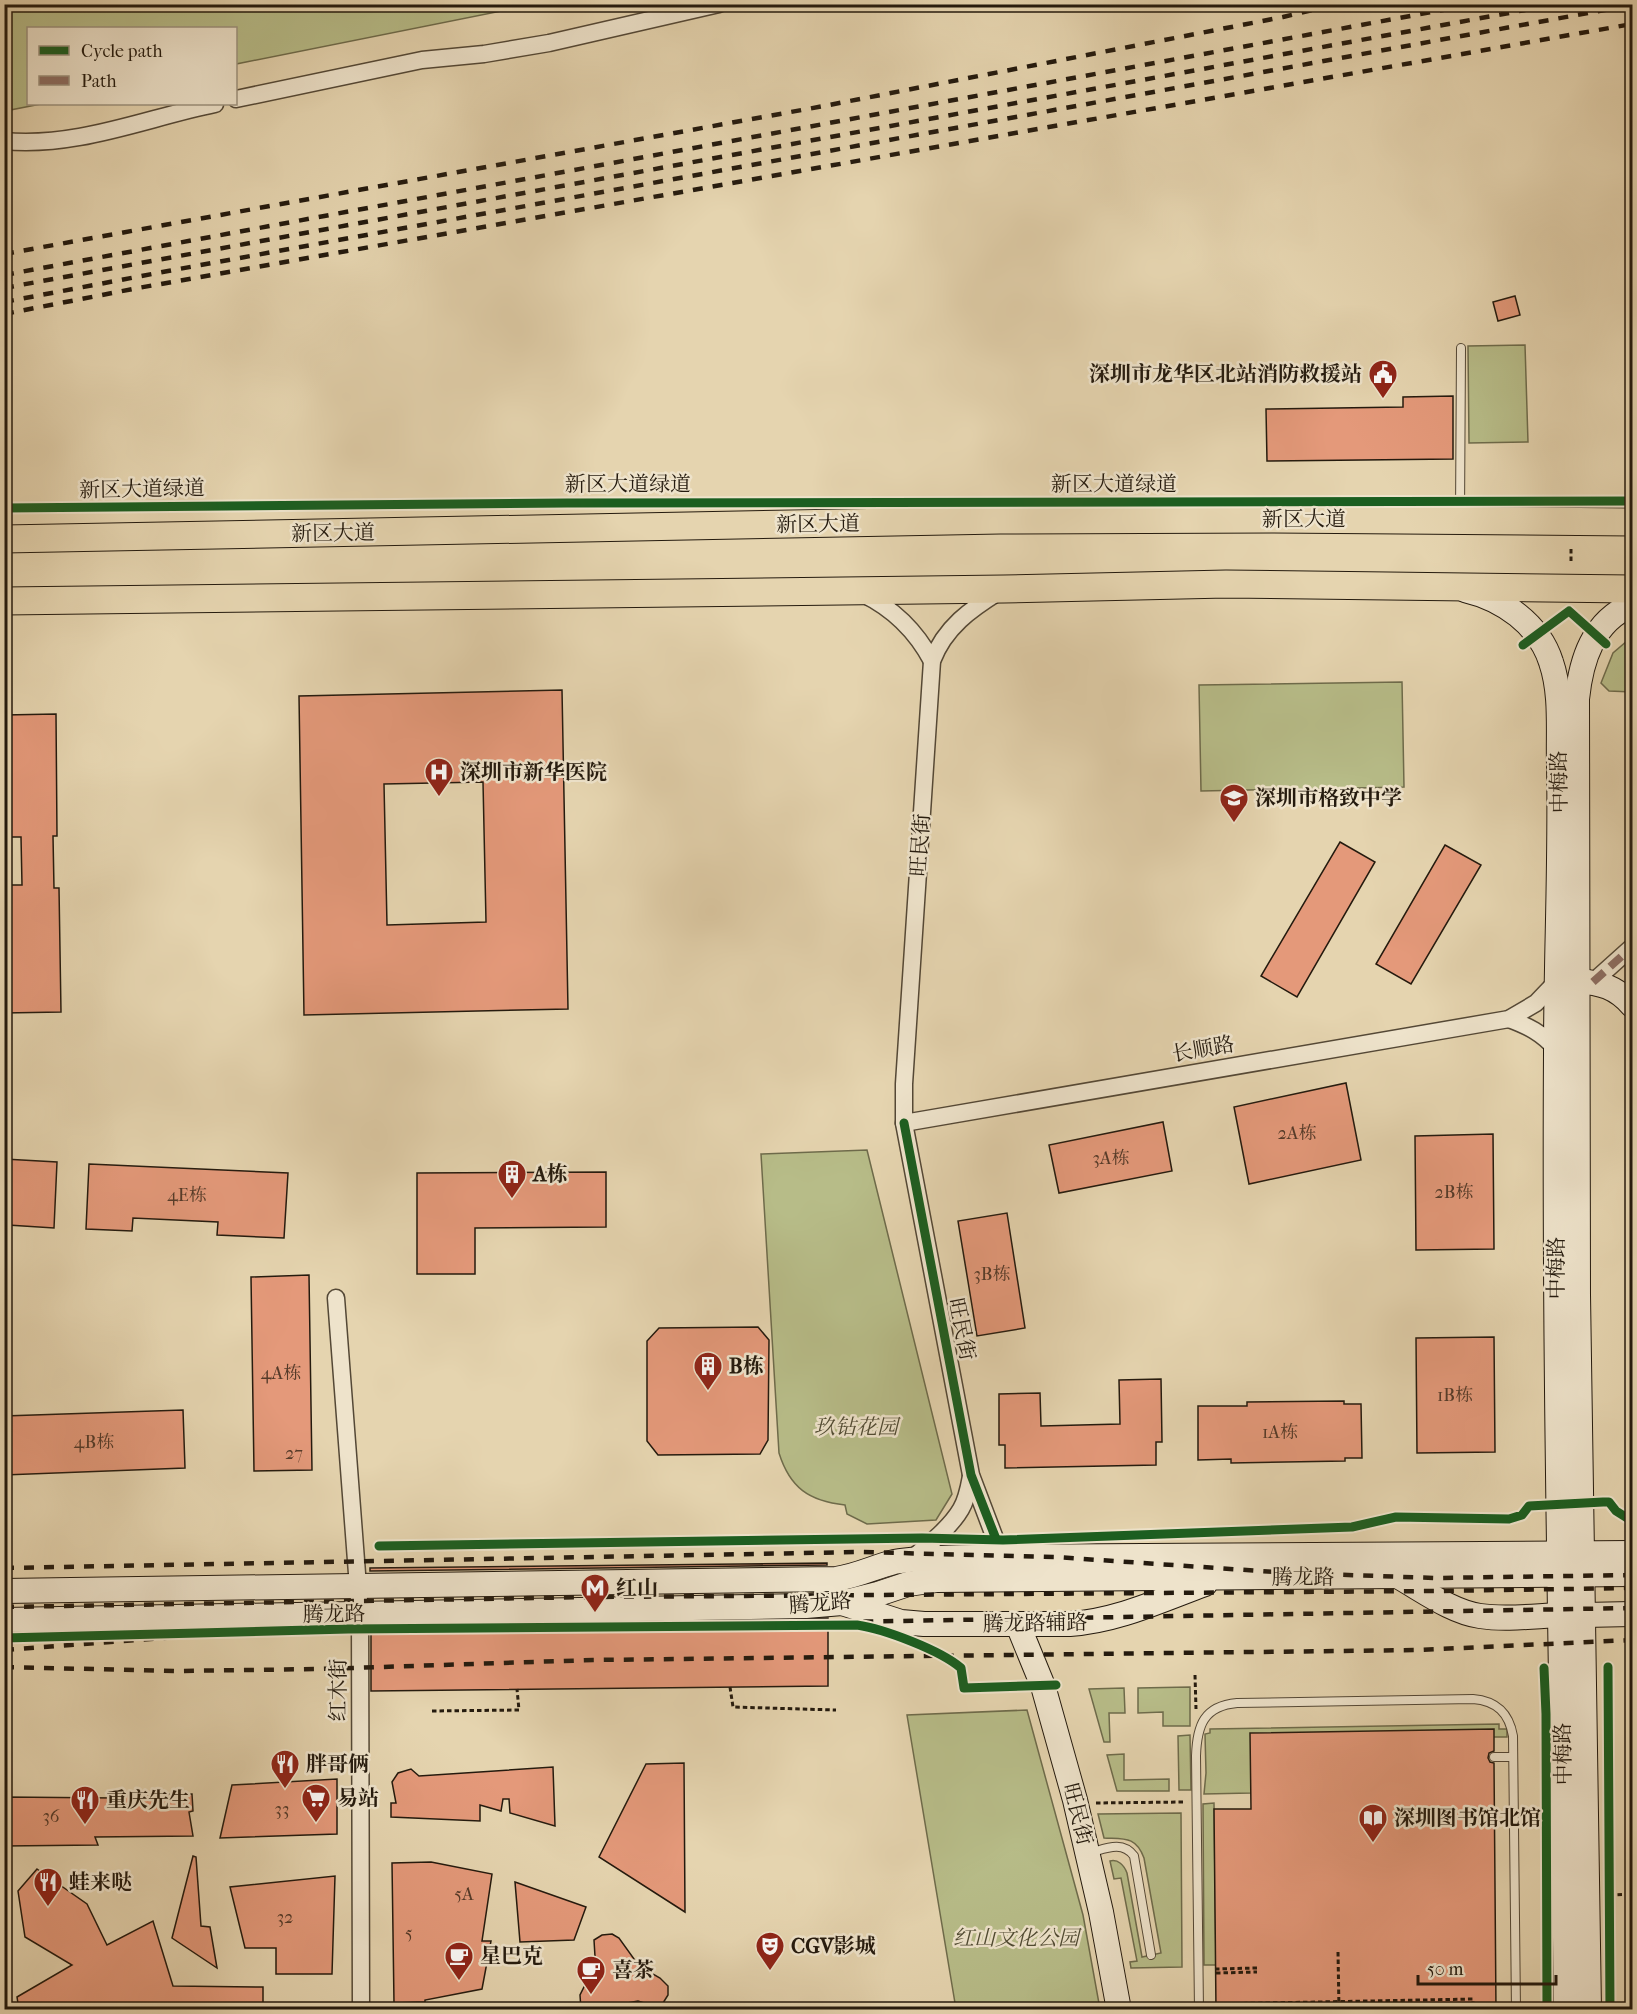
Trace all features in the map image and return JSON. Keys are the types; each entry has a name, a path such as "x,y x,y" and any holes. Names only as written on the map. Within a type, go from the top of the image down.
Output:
{"main road":[{"name":"新区大道","path":"4,539 1012,520 1632,522"},
{"path":"4,601 1004,589 1226,584 1632,589"},
{"name":"中梅路","path":"1448,586 1474,592 1518,615 1538,635 1547,649 1552,664 1557,696 1560,840 1576,982 1556,1048 1572,1565"},
{"name":"中梅路","path":"1566,2010 1578,1295 1577,699 1586,655 1598,631 1615,614 1632,605"},
{"path":"1576,982 1606,984 1616,989 1632,1005"},
{"name":"腾龙路","path":"4,1620 806,1606 842,1603 908,1584 936,1580 1397,1576 1572,1565 1632,1553"},
{"name":"腾龙路","path":"4,1591 836,1579 855,1576 891,1563 910,1560 1002,1557 1572,1565 1632,1574"},
{"path":"1397,1576 1442,1601 1478,1616 1632,1614"},
{"name":"腾龙路辅路","path":"842,1603 912,1623 1092,1623 1222,1577"},
{"name":"中梅路","path":"1572,1615 1589,2010"},
{"name":"旺民街","path":"1018,1624 1043,1686 1075,1800 1126,2007"}],"street":[{"path":"237,99 422,60 484,54 549,43 719,4"},
{"path":"4,141 28,143 74,139 211,105"},
{"path":"932,660 952,626 1004,589"},
{"path":"856,590 877,600 902,619 919,638 932,660"},
{"name":"旺民街","path":"932,660 903,1084 904,1123 971,1476 1002,1557"},
{"path":"1509,1019 1576,982 1632,947"},
{"path":"1509,1019 1534,1029 1556,1048"},
{"name":"长顺路","path":"904,1123 1509,1019"},
{"name":"红木街","path":"336,1298 360,1613 361,2010"},
{"path":"910,1560 961,1509 968,1494 971,1476"}],"lane":[{"path":"1460,520 1461,348"},
{"path":"1199,2007 1197,1744 1203,1720 1219,1707 1237,1703 1482,1700 1500,1708 1507,1716 1513,1736 1516,2010"},
{"path":"1494,1757 1513,1756"},
{"path":"1088,1853 1120,1846 1134,1856 1151,1955"}],"path":[{"path":"1571,549 1571,561"},
{"path":"1553,623 1569,611 1582,622"},
{"path":"1195,1675 1196,1712 1203,1720"},
{"path":"730,1687 733,1707 836,1710"},
{"path":"432,1711 519,1710 517,1689"},
{"path":"1092,1803 1197,1801"},
{"path":"1610,1895 1632,1894"},
{"path":"1338,1952 1339,2010"},
{"path":"1216,1971 1257,1970"},
{"path":"1126,2007 1473,1999 1473,2010"}],"green space":[{"path":"5,4 531,4 237,64 237,27 27,27 27,105 36,105 5,111"},
{"path":"1525,345 1528,442 1469,443 1468,346"},
{"path":"1627,641 1632,641 1632,692 1609,691 1601,683 1613,653"},
{"path":"1402,682 1404,787 1201,791 1199,685"},
{"name":"玖钻花园","path":"867,1150 952,1494 936,1520 867,1524 847,1514 845,1505 821,1500 803,1491 789,1475 779,1453 761,1154"},
{"path":"1190,1687 1190,1726 1163,1726 1163,1712 1138,1713 1138,1688"},
{"path":"1124,1688 1125,1713 1109,1713 1110,1742 1104,1742 1089,1689"},
{"name":"红山文化公园","path":"1027,1710 1083,1915 1100,2009 956,2009 907,1715"},
{"path":"1499,1724 1499,1729 1507,1729 1507,1737 1494,1737 1251,1793 1204,1794 1205,1734 1210,1733 1210,1729"},
{"path":"1190,1735 1191,1790 1179,1790 1178,1736"},
{"path":"1124,1754 1124,1780 1169,1779 1169,1791 1117,1791 1107,1755"},
{"path":"1214,1803 1216,1965 1204,1965 1203,1804"},
{"path":"1181,1813 1182,1967 1131,1968 1130,1962 1137,1961 1121,1878 1114,1879 1110,1861 1120,1863 1127,1873 1142,1957 1161,1953 1144,1858 1133,1842 1104,1838 1098,1814"}],"building":[{"path":"1515,296 1520,315 1498,321 1493,302"},
{"path":"1453,396 1453,459 1267,461 1266,409 1403,407 1403,397"},
{"path":"562,690 568,1009 304,1015 299,696","holes":["483,782 486,922 387,925 384,784"]},
{"path":"56,714 57,836 53,836 54,888 59,888 61,1012 4,1013 4,885 22,885 21,837 4,837 4,715"},
{"path":"1340,842 1375,862 1297,997 1261,976"},
{"path":"1445,845 1481,865 1411,984 1376,964"},
{"path":"1346,1083 1361,1160 1249,1184 1234,1107"},
{"path":"1163,1122 1172,1171 1059,1193 1049,1145"},
{"path":"1493,1134 1494,1249 1416,1250 1415,1136"},
{"path":"4,1159 57,1162 54,1228 8,1225 8,1211 4,1211"},
{"path":"89,1164 288,1173 284,1238 217,1235 218,1222 133,1218 132,1231 86,1229"},
{"name":"A栋","path":"606,1172 606,1227 475,1228 475,1274 417,1274 417,1173"},
{"path":"1007,1213 1025,1328 977,1336 958,1221"},
{"path":"309,1275 312,1470 254,1471 251,1277"},
{"name":"B栋","path":"758,1327 769,1340 768,1440 760,1454 658,1455 647,1441 647,1341 659,1328"},
{"path":"1494,1337 1495,1452 1417,1453 1416,1338"},
{"path":"1161,1379 1162,1442 1156,1442 1156,1465 1005,1468 1005,1445 999,1445 999,1394 1040,1393 1041,1426 1120,1424 1119,1380"},
{"path":"1344,1401 1344,1404 1361,1404 1362,1458 1345,1458 1345,1461 1231,1463 1231,1459 1198,1460 1198,1406 1247,1406 1247,1402"},
{"path":"183,1410 185,1468 4,1475 4,1416"},
{"path":"827,1563 827,1565 370,1571 370,1568"},
{"path":"828,1618 828,1686 371,1691 371,1628"},
{"name":"深圳图书馆北馆","path":"1494,1729 1494,1751 1489,1753 1488,1758 1494,1763 1496,2010 1216,2010 1214,1809 1251,1809 1250,1733"},
{"path":"684,1763 685,1912 599,1857 646,1764"},
{"path":"553,1767 555,1826 510,1813 509,1799 503,1799 501,1811 480,1805 480,1821 391,1817 391,1803 396,1803 392,1782 398,1773 411,1769 419,1776"},
{"path":"337,1779 337,1834 220,1838 232,1785"},
{"path":"192,1794 193,1811 189,1812 193,1836 95,1837 98,1845 4,1846 4,1797 115,1798 114,1795"},
{"path":"193,1856 196,1857 201,1926 210,1927 217,1968 172,1938"},
{"path":"431,1862 492,1874 482,1941 491,1941 482,1989 425,2000 425,2002 394,2003 392,1863"},
{"path":"37,1869 87,1904 107,1945 153,1921 173,1986 263,1987 263,2010 19,2010 17,1997 72,1965 25,1937 18,1891"},
{"path":"335,1876 332,1974 276,1974 276,1948 245,1948 230,1887"},
{"path":"515,1882 586,1907 574,1940 520,1942"},
{"path":"612,1934 619,1938 639,1966 660,1978 668,1986 668,1995 663,2003 654,2006 638,2001 622,2004 614,2010 581,2010 580,1995 596,1973 594,1940 602,1935"}],"railway":[{"path":"4,254 824,106 1283,17 1339,4"},
{"path":"4,275 1475,4"},
{"path":"4,288 1558,4"},
{"path":"4,302 1632,5"},
{"path":"4,314 138,288 1632,24"},
{"path":"4,1568 860,1552 1055,1557 1290,1573 1435,1578 1632,1575"},
{"path":"4,1607 595,1597 1632,1588"},
{"path":"4,1650 177,1637 318,1633 594,1630 840,1622 1632,1608"},
{"path":"4,1667 175,1671 320,1669 593,1660 1419,1650 1632,1640"}],"marked path":[{"path":"1593,982 1632,947"}],"cycle path":[{"name":"新区大道绿道","path":"4,508 567,503 1632,501"},
{"path":"1523,645 1569,611 1606,644"},
{"path":"904,1123 971,1475 996,1539"},
{"path":"379,1546 922,1538 1003,1540 1352,1527 1396,1517 1509,1519 1522,1515 1529,1506 1603,1502 1609,1502 1616,1511 1632,1521"},
{"path":"4,1638 348,1629 857,1625 911,1641 952,1661 961,1668 964,1688 1056,1685"},
{"path":"1608,1667 1610,2010"},
{"path":"1544,1668 1547,2010"}],"place":[{"name":"深圳市龙华区北站消防救援站","path":"1383,400"},
{"name":"深圳市新华医院","path":"439,798"},
{"name":"深圳市格致中学","path":"1234,824"},
{"name":"A栋","path":"512,1200"},
{"name":"B栋","path":"708,1392"},
{"name":"红山","path":"595,1614"},
{"name":"胖哥俩","path":"285,1790"},
{"name":"易站","path":"316,1824"},
{"name":"重庆先生","path":"85,1826"},
{"name":"深圳图书馆北馆","path":"1373,1844"},
{"name":"蛙来哒","path":"48,1908"},
{"name":"CGV影城","path":"770,1972"},
{"name":"星巴克","path":"459,1982"},
{"name":"喜茶","path":"591,1996"}]}
